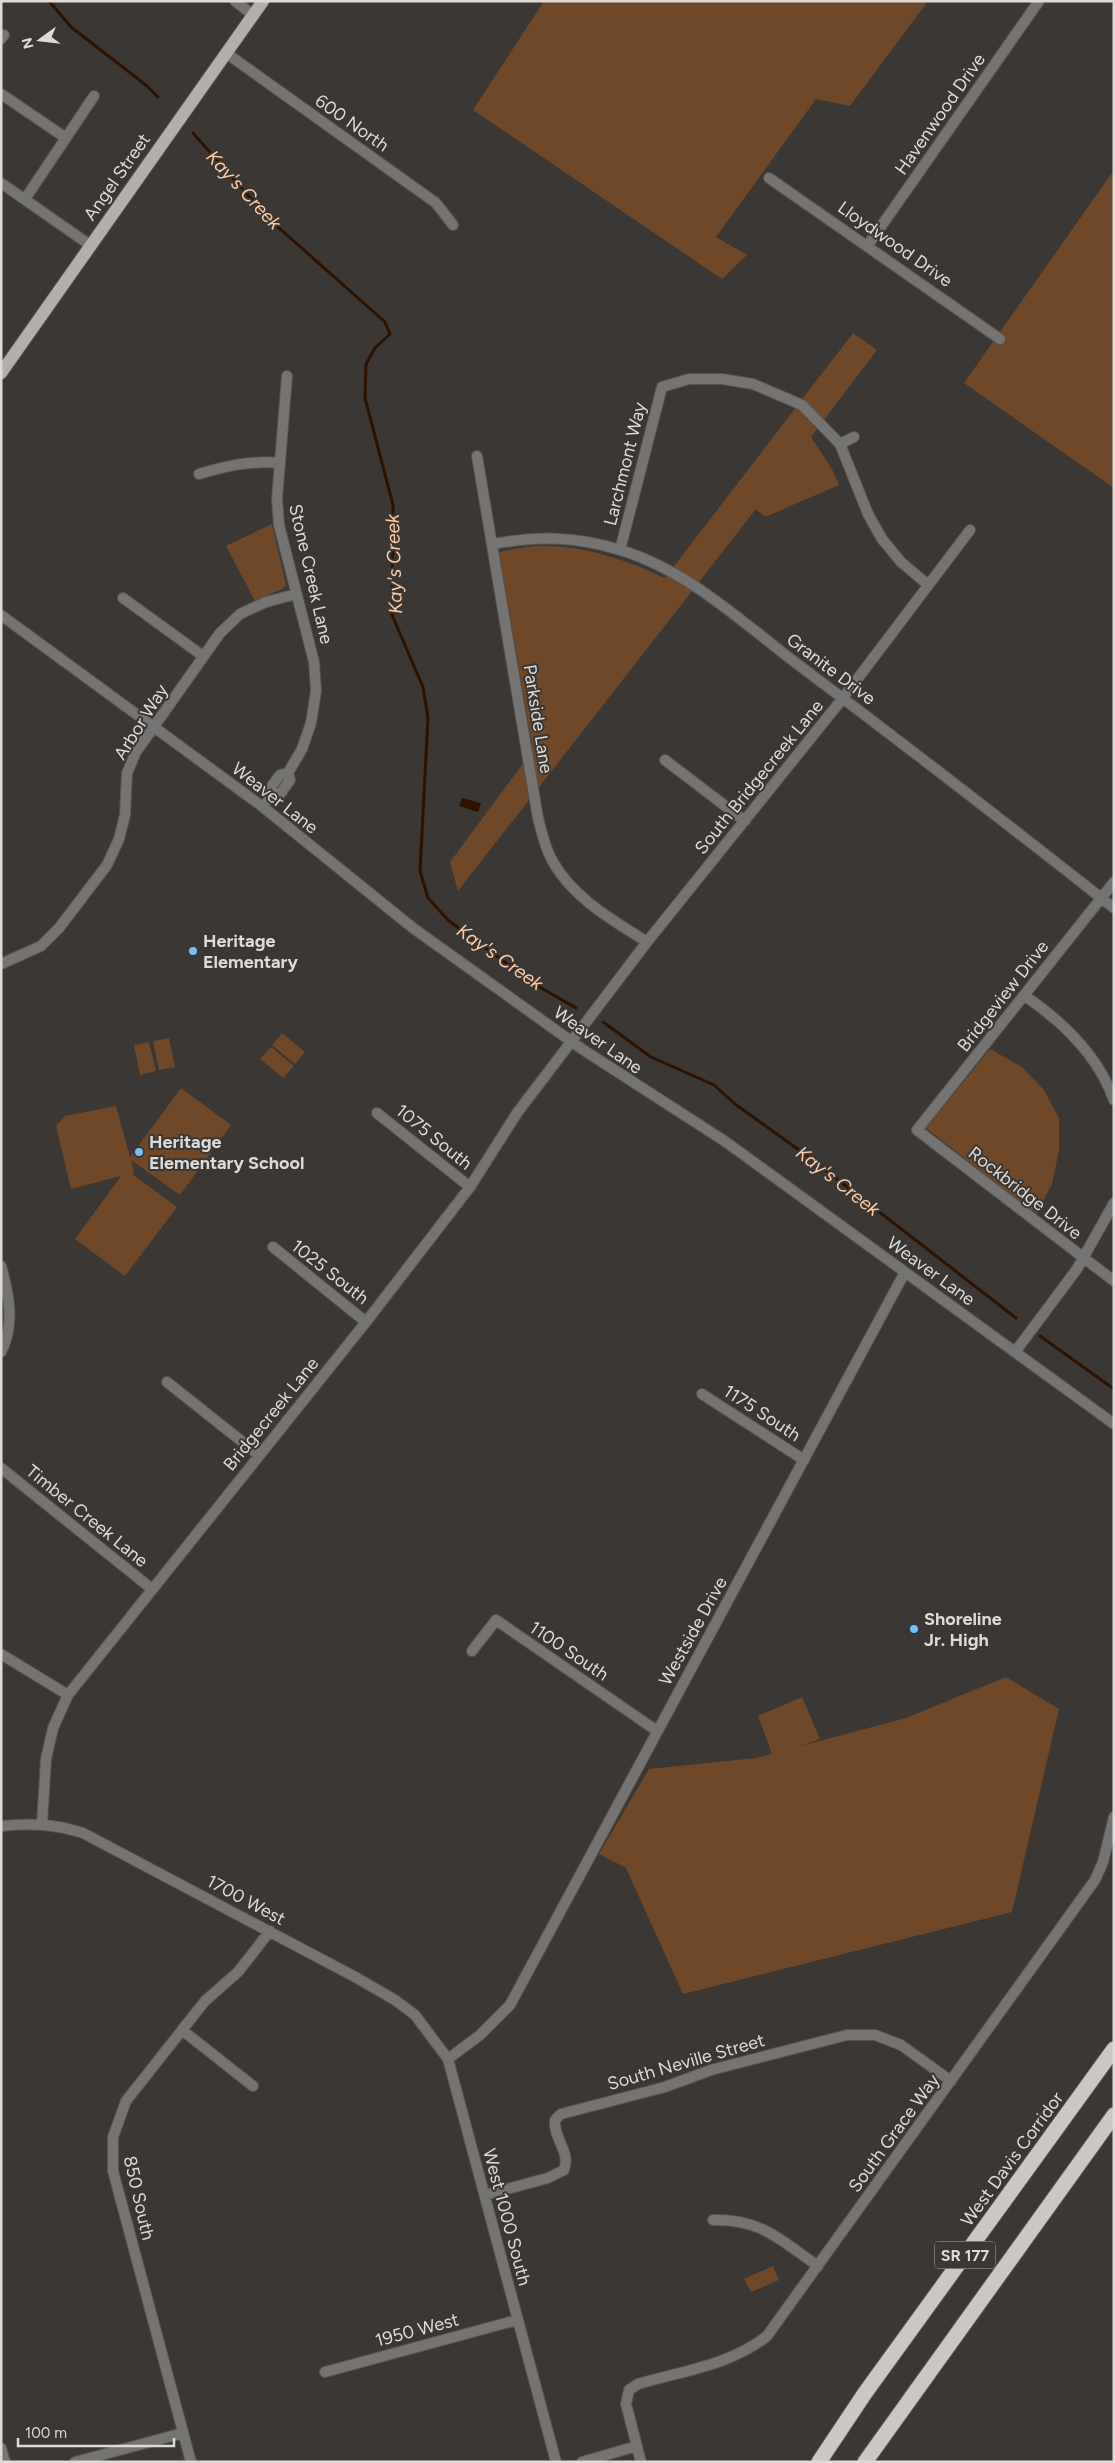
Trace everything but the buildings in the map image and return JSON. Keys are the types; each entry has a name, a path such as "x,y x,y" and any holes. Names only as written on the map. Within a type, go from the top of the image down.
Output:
{"highway":[{"name":"West Davis Corridor","path":"819,2462 865,2393 1114,2049"},
{"name":"SR 177","path":"866,2462 1114,2115"}],"main road":[{"name":"Angel Street","path":"1,373 262,1"}],"street":[{"path":"235,1 253,15"},
{"name":"Havenwood Drive","path":"868,245 1039,1"},
{"name":"600 North","path":"226,54 436,202 453,225"},
{"path":"1,94 66,138"},
{"path":"25,199 94,96"},
{"name":"Lloydwood Drive","path":"769,178 868,245 1000,339"},
{"path":"1,182 90,245"},
{"name":"Stone Creek Lane","path":"263,807 272,796 272,786 276,780 280,775 288,773 302,749 312,723 316,691 314,662 279,525 277,499 286,376"},
{"name":"Larchmont Way","path":"620,550 662,386 689,379 722,379 752,384 802,405 840,444"},
{"path":"854,437 840,444 868,514 882,539 901,562 927,584"},
{"name":"Parkside Lane","path":"477,456 538,818 544,841 552,862 583,899 647,942"},
{"path":"199,474 238,464 280,463"},
{"name":"South Bridgecreek Lane","path":"572,1042 647,942 843,698 927,584 970,530"},
{"name":"Granite Drive","path":"493,544 540,538 574,540 620,550 658,565 696,588 843,698 1114,908"},
{"name":"Arbor Way","path":"1,964 41,946 59,928 107,865 118,839 125,815 127,774 136,752 220,633 240,614 266,602 296,594"},
{"path":"123,598 203,656"},
{"name":"Weaver Lane","path":"1,615 263,807 407,923 626,1080 726,1142 1114,1424"},
{"path":"665,760 745,820"},
{"name":"Bridgeview Drive","path":"917,1130 1114,882"},
{"path":"1025,996 1060,1023 1088,1050 1108,1083 1114,1100"},
{"name":"Bridgecreek Lane","path":"42,1824 46,1759 53,1728 68,1695 366,1322 470,1187 517,1114 572,1042"},
{"name":"1075 South","path":"377,1113 470,1187"},
{"name":"Rockbridge Drive","path":"917,1130 1114,1281"},
{"path":"1015,1352 1083,1259 1114,1203"},
{"name":"1025 South","path":"272,1247 366,1322"},
{"path":"1,1266 7,1287 10,1315 5,1345 1,1352"},
{"name":"Westside Drive","path":"448,2059 480,2035 510,2005 905,1272"},
{"path":"167,1382 259,1455"},
{"name":"1175 South","path":"702,1394 804,1460"},
{"name":"Timber Creek Lane","path":"1,1468 152,1589"},
{"name":"1100 South","path":"472,1651 496,1620 657,1731"},
{"path":"1,1654 68,1695"},
{"name":"South Grace Way","path":"637,2446 626,2404 629,2390 638,2384 733,2357 752,2348 768,2336 1095,1880 1103,1862 1114,1817"},
{"name":"1700 West","path":"1,1826 42,1824 64,1827 83,1833 113,1847 395,2000 414,2015 448,2059"},
{"name":"850 South","path":"191,2462 113,2171 112,2148 115,2125 126,2101 182,2030 206,2001 238,1972 270,1931"},
{"path":"182,2030 253,2086"},
{"name":"South Neville Street","path":"485,2195 548,2178 564,2170 567,2162 566,2152 554,2130 555,2120 561,2114 665,2087 711,2070 832,2038 863,2035 881,2037 901,2045 951,2081"},
{"name":"West 1000 South","path":"448,2059 556,2462"},
{"path":"712,2220 739,2220 761,2227 818,2266"},
{"name":"1950 West","path":"325,2372 517,2320"},
{"path":"75,2462 183,2432"},
{"path":"582,2462 637,2446 641,2462"},
{"path":"1,2448 5,2462"}],"shaded area":[{"path":"544,1 928,1 850,106 816,99 716,237 747,255 722,279 473,110"},
{"path":"1114,170 1114,488 964,383"},
{"path":"853,333 877,350 811,437 832,469 839,485 765,517 756,509 458,891 450,862 533,750 499,552 534,546 568,547 618,559 665,578"},
{"path":"272,524 286,585 282,589 255,601 226,546"},
{"path":"462,798 481,803 478,812 459,806"},
{"path":"282,1033 305,1052 295,1064 272,1045"},
{"path":"169,1038 175,1067 159,1070 153,1041"},
{"path":"149,1042 156,1071 140,1075 134,1045"},
{"path":"271,1047 294,1066 283,1078 260,1059"},
{"path":"990,1049 1022,1067 1044,1090 1059,1118 1059,1150 1052,1184 1036,1215 926,1128"},
{"path":"181,1088 231,1125 180,1195 131,1160 134,1173 132,1174 177,1207 125,1276 75,1239 121,1176 71,1189 56,1126 65,1116 116,1106 130,1157"},
{"path":"1006,1677 1059,1709 1012,1912 683,1994 626,1868 599,1854 649,1769 756,1758 772,1754 758,1716 802,1697 820,1739 801,1746 906,1718"},
{"path":"773,2266 779,2280 751,2292 744,2279"}],"waterway":[{"name":"Kay's Creek","path":"49,1 71,27 147,86 158,97"},
{"name":"Kay's Creek","path":"193,133 270,220 385,322 390,334 375,348 366,364 365,398 393,505 392,615 423,687 428,718 420,871 428,898 449,921 536,985 576,1008"},
{"name":"Kay's Creek","path":"603,1022 651,1057 714,1085 735,1104 806,1155 1016,1318"},
{"name":"Kay's Creek","path":"1040,1336 1114,1389"}],"place":[{"name":"Heritage Elementary","path":"193,951"},
{"name":"Heritage Elementary School","path":"139,1152"},
{"name":"Shoreline Jr. High","path":"914,1629"}]}
